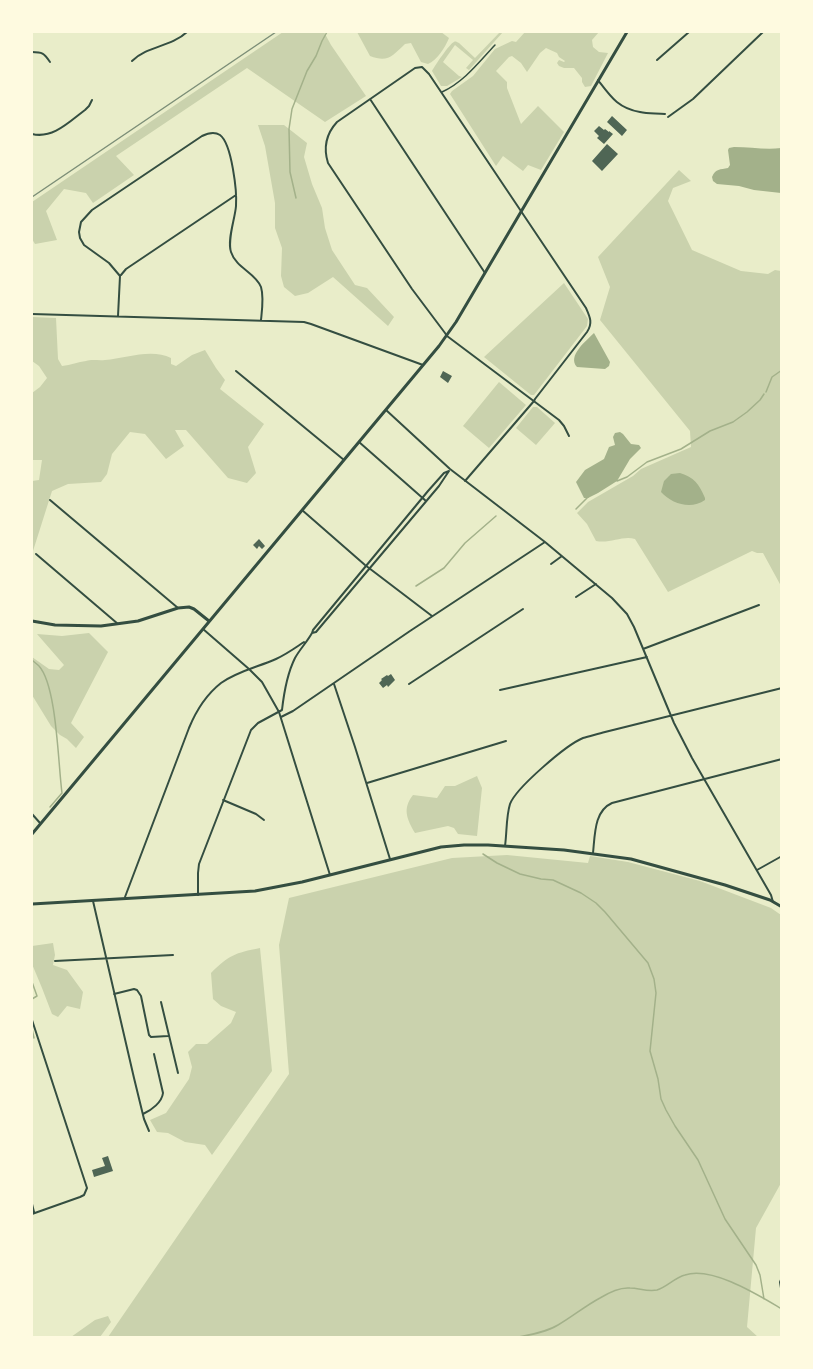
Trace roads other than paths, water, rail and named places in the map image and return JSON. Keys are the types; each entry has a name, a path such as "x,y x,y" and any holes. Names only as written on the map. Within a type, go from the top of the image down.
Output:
{"main road":[{"path":"32,834 447,336 627,32"},
{"path":"32,621 81,626 118,624 189,607 209,621"},
{"path":"32,904 255,891 448,846 472,844 593,853 630,859 725,885 782,907"}],"street":[{"path":"132,61 138,54 180,38 187,32"},
{"path":"657,60 689,32"},
{"path":"598,80 619,105 640,112 666,116 693,99 763,32"},
{"path":"32,52 41,52 50,62"},
{"path":"465,481 534,401 587,332 591,321 586,308 522,210 426,70 418,67 346,114 331,128 326,140 326,155 332,168 412,289 447,336 534,401 559,420 569,436"},
{"path":"370,99 484,273"},
{"path":"32,134 54,133 85,110 92,100"},
{"path":"120,276 109,263 84,245 79,232 81,222 92,210 202,136 210,133 219,135 225,141 236,195 230,250 237,262 260,284 262,289 261,320"},
{"path":"118,316 120,276 126,269 236,195"},
{"path":"32,314 296,321 312,324 423,365"},
{"path":"236,371 344,460"},
{"path":"386,410 449,470 545,542 612,598 627,614 671,716 773,902"},
{"path":"359,442 426,501"},
{"path":"198,895 199,864 250,730 282,710 290,670 306,640 422,498 449,470"},
{"path":"312,633 316,632 426,501 449,470"},
{"path":"50,500 178,608"},
{"path":"302,510 365,566 432,616"},
{"path":"281,717 545,542"},
{"path":"36,554 118,624"},
{"path":"551,564 562,556"},
{"path":"576,597 596,584"},
{"path":"643,649 759,605"},
{"path":"410,684 523,609"},
{"path":"203,629 266,687 279,712 330,875"},
{"path":"124,899 198,709 219,684 278,658 306,640"},
{"path":"500,690 647,657"},
{"path":"334,684 390,859"},
{"path":"505,846 508,812 513,799 567,747 590,736 782,688"},
{"path":"32,736 32,744"},
{"path":"367,783 506,741"},
{"path":"593,853 598,819 601,810 606,805 782,759"},
{"path":"223,800 256,814 264,820"},
{"path":"32,814 41,823"},
{"path":"757,870 782,856"},
{"path":"93,901 143,1114 149,1131"},
{"path":"55,961 173,955"},
{"path":"114,994 137,990 141,996 149,1035 155,1038 168,1036"},
{"path":"160,1002 178,1074"},
{"path":"32,1020 36,1040 87,1188 87,1192 80,1197 33,1213 32,1203"},
{"path":"143,1114 154,1107 163,1093 154,1054"},
{"path":"782,1277 780,1282 782,1294"}],"lane":[{"path":"441,92 472,71 495,45"}],"waterway":[{"path":"296,198 290,172 289,129 292,109 307,71 327,32"},
{"path":"766,392 772,377 782,370"},
{"path":"617,481 627,477 647,462 681,449 710,431 733,422 747,412 764,394"},
{"path":"576,509 588,497"},
{"path":"416,586 444,568 465,543 496,516"},
{"path":"32,660 45,676 50,690 56,726 62,793 50,807"},
{"path":"483,854 520,874 553,880 581,893 605,912 648,963 656,993 650,1051 661,1099 675,1126 698,1160 725,1219 756,1265 764,1299"},
{"path":"32,982 37,996 32,999"},
{"path":"32,1029 34,1038"},
{"path":"514,1338 553,1328 594,1301 614,1291 626,1288 657,1290 681,1276 696,1273 735,1283 782,1309"}],"railway":[{"path":"32,197 276,32"}]}
